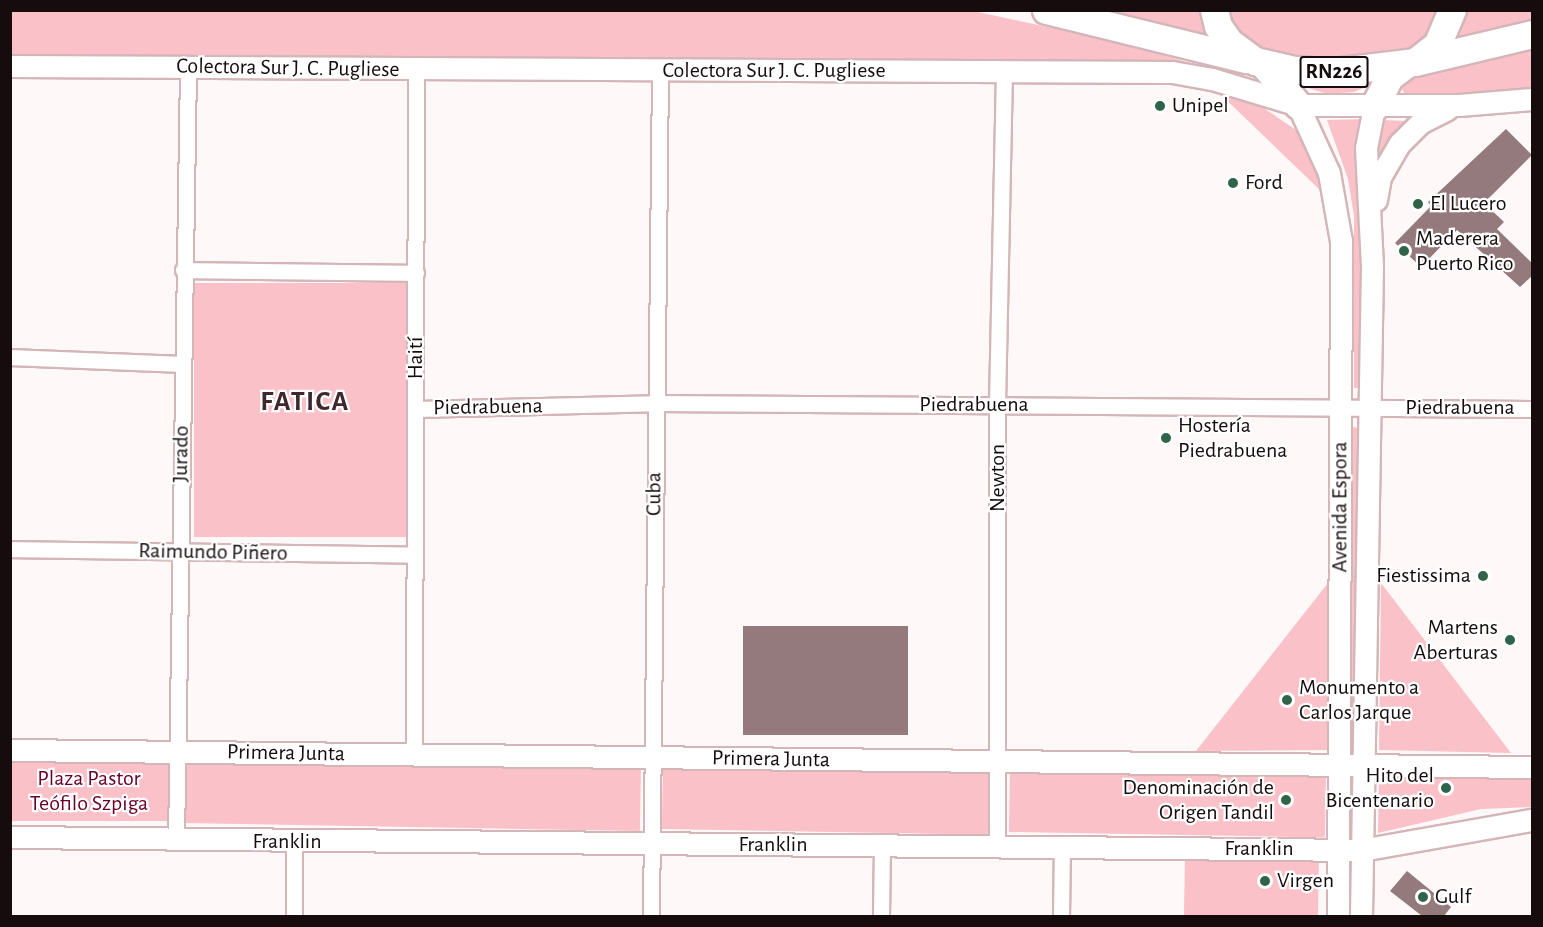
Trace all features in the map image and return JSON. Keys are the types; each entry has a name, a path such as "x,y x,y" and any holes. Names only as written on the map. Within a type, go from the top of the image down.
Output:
{"highway":[{"name":"RN226","path":"1046,10 1259,63 1332,72 1410,63 1533,34"},
{"name":"RN226","path":"1214,10 1218,26 1229,42 1259,63"},
{"path":"1374,107 1389,76 1437,45 1452,10"},
{"path":"1259,63 1298,105"}],"main road":[{"name":"Colectora Sur J. C. Pugliese","path":"10,66 416,70 1172,72 1212,79 1298,105 1374,107 1459,105 1533,99"},
{"name":"Avenida Espora","path":"1298,105 1329,173 1339,219 1340,850 1338,916"},
{"path":"1372,236 1380,177 1391,154 1420,123 1459,105"},
{"name":"Avenida Espora","path":"1361,916 1371,408 1372,236 1366,148 1374,107"},
{"name":"Primera Junta","path":"10,750 1533,767"},
{"name":"Franklin","path":"10,837 176,841 1361,850 1533,820"}],"street":[{"name":"Jurado","path":"176,841 183,270 188,67"},
{"name":"Haití","path":"414,754 416,70"},
{"name":"Cuba","path":"651,916 655,757 654,403 660,71"},
{"name":"Newton","path":"998,847 997,405 1004,72"},
{"path":"183,270 416,273"},
{"path":"10,357 182,364"},
{"name":"Piedrabuena","path":"416,409 654,403 1533,409"},
{"name":"Raimundo Piñero","path":"10,549 415,555"},
{"path":"294,842 294,916"},
{"path":"881,916 882,846"},
{"path":"1061,916 1062,848"}],"green space":[{"path":"969,10 1116,42 1208,68 11,60 11,11"},
{"path":"1082,11 1203,11 1211,37"},
{"path":"1225,11 1442,11 1439,26 1415,51 1328,62 1256,52 1233,32"},
{"path":"1465,11 1532,11 1532,24 1452,45"},
{"path":"1532,44 1532,96 1405,95 1402,89 1409,81 1449,65"},
{"path":"1287,81 1380,81 1354,92 1327,94"},
{"path":"1216,90 1249,98 1296,130 1312,154 1330,217 1331,245 1320,190"},
{"path":"1365,119 1361,209 1360,388 1354,388 1354,216 1348,179 1327,120"},
{"path":"1383,120 1406,121 1377,164 1378,140"},
{"path":"194,283 406,283 406,537 194,537"},
{"path":"1351,426 1358,428 1357,737 1352,738"},
{"path":"1328,583 1328,750 1196,751"},
{"path":"1381,583 1511,753 1379,750"},
{"name":"Plaza Pastor Teófilo Szpiga","path":"11,759 168,759 168,821 11,821"},
{"path":"184,762 641,770 640,831 183,823"},
{"path":"663,765 989,771 988,835 662,829"},
{"path":"1010,770 1326,776 1325,838 1009,832"},
{"path":"1379,772 1532,774 1532,807 1481,809 1378,833"},
{"path":"1185,856 1319,858 1318,916 1184,916"}],"building":[{"path":"1506,129 1532,155 1484,203 1504,222 1497,229 1533,264 1533,275 1520,287 1457,230 1421,267 1395,243 1431,206 1428,202"},
{"path":"743,626 908,626 908,735 743,735"},
{"path":"1407,871 1451,907 1444,916 1422,916 1390,891"}],"place":[{"name":"Unipel","path":"1160,106"},
{"name":"Ford","path":"1233,183"},
{"name":"El Lucero","path":"1418,204"},
{"name":"Maderera Puerto Rico","path":"1404,251"},
{"name":"Hostería Piedrabuena","path":"1166,438"},
{"name":"Fiestissima","path":"1483,576"},
{"name":"Martens Aberturas","path":"1510,640"},
{"name":"Monumento a Carlos Jarque","path":"1287,700"},
{"name":"Hito del Bicentenario","path":"1446,788"},
{"name":"Denominación de Origen Tandil","path":"1286,800"},
{"name":"Virgen","path":"1265,881"},
{"name":"Gulf","path":"1423,897"}],"district":[{"name":"FATICA","path":"305,402"}]}
